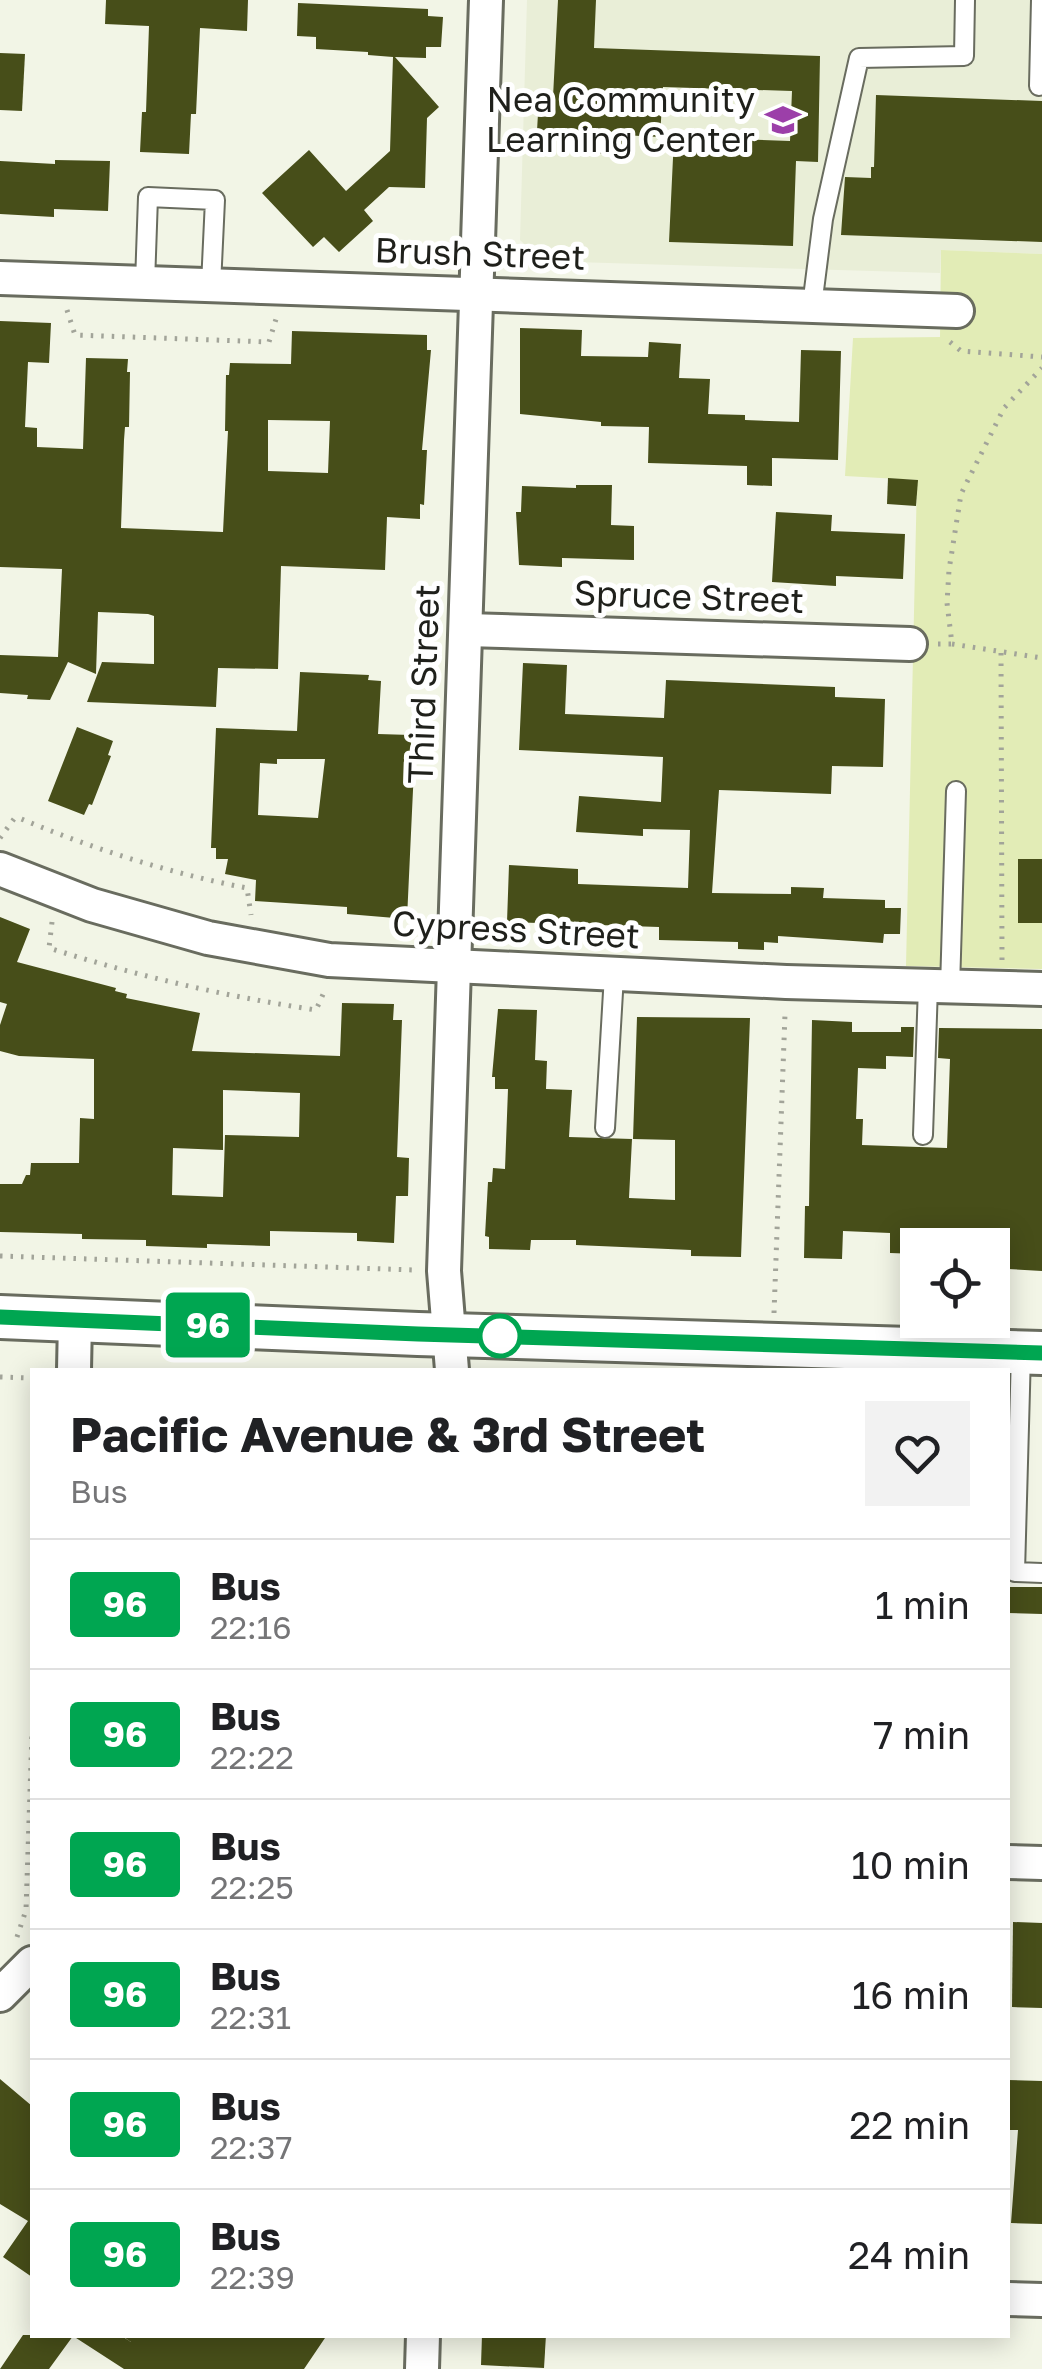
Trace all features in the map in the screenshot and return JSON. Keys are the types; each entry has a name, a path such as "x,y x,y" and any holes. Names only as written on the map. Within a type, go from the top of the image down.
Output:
{"street":[{"name":"Third Street","path":"450,1352 444,1271 486,0"},
{"name":"Brush Street","path":"0,278 957,312"},
{"name":"Spruce Street","path":"466,630 910,644"},
{"name":"Cypress Street","path":"0,869 92,905 208,938 328,960 786,982 1042,989"},
{"path":"0,1317 450,1352 773,1346 1031,1353"},
{"path":"74,1368 75,1320"},
{"path":"1010,1862 1042,1863"},
{"path":"0,1994 21,1953"},
{"path":"1010,2300 1042,2300"},
{"path":"422,2369 424,2338"}],"lane":[{"path":"812,306 823,218 858,58 964,56 965,0"},
{"path":"1039,86 1041,0"},
{"path":"145,282 148,197 215,200 212,284"},
{"path":"923,1134 956,791"},
{"path":"605,1128 614,975"},
{"path":"1031,1353 1015,1572 1042,1573"}],"path":[{"path":"74,335 269,342 279,309"},
{"path":"908,310 961,351 1042,357"},
{"path":"952,644 947,602 961,494 1004,408 1042,368"},
{"path":"910,644 952,644 1042,658"},
{"path":"1001,653 1002,988"},
{"path":"0,838 14,818 20,818 124,856 247,888 255,923"},
{"path":"52,915 48,948 224,996 316,1010 330,980"},
{"path":"773,1346 786,982"},
{"path":"0,1256 416,1270"},
{"path":"0,1377 30,1378"},
{"path":"21,1953 19,1934 26,1910 30,1848"}],"shaded area":[{"name":"Nea Community Learning Center","path":"527,0 1042,0 1042,254 941,250 940,273 542,261 520,240"}],"green space":[{"path":"941,250 1042,254 1042,969 906,966 917,480 845,476 853,338 940,337"}],"building":[{"path":"106,0 248,0 247,31 200,28 196,114 191,114 189,154 140,152 142,112 146,112 149,26 105,24"},
{"path":"558,0 596,0 594,48 820,56 818,162 796,161 793,246 669,242 674,137 790,141 792,91 663,87 660,137 622,135 621,155 572,152 573,133 537,131 539,96 553,97"},
{"path":"298,3 428,9 428,16 443,17 441,47 426,47 426,58 395,57 439,107 427,118 425,188 389,187 364,210 373,221 339,252 324,237 313,247 262,193 309,150 346,191 390,151 393,57 316,49 316,37 297,36"},
{"path":"0,53 25,54 22,111 0,110"},
{"path":"876,95 1042,101 1042,242 841,235 845,177 871,178 874,167"},
{"path":"55,160 110,161 108,211 54,209 54,217 0,214 0,161 55,164"},
{"path":"0,321 51,323 49,363 28,362 25,427 37,428 37,447 83,449 86,358 128,359 129,427 125,427 121,528 223,532 228,431 226,375 230,363 291,364 292,331 427,335 427,350 431,350 422,450 427,450 424,505 420,504 420,519 387,517 385,570 281,566 278,669 218,668 216,707 87,702 102,662 154,664 154,616 148,614 98,612 96,674 68,662 50,700 0,693 0,655 58,657 62,569 0,567","holes":["268,420 330,421 328,473 268,471"]},
{"path":"520,328 582,330 581,356 648,357 649,342 681,344 679,378 710,379 708,414 745,415 745,420 799,422 801,350 841,351 838,460 772,458 772,486 747,485 747,466 648,463 649,427 601,426 601,422 520,414"},
{"path":"888,478 918,480 916,506 887,504"},
{"path":"612,485 611,525 634,526 634,560 562,558 562,567 519,565 516,512 521,512 522,486"},
{"path":"776,512 832,515 831,531 905,534 903,579 836,576 836,586 772,582"},
{"path":"523,663 567,665 565,714 664,718 666,680 835,687 835,697 885,699 883,767 832,766 831,794 719,790 712,893 791,894 791,887 824,888 823,898 885,900 885,908 901,908 900,934 884,934 883,943 778,936 778,943 764,942 764,950 738,949 738,942 659,940 659,927 507,922 509,865 578,869 578,884 688,888 690,830 643,829 643,836 576,832 579,796 661,802 663,757 519,750"},
{"path":"300,672 369,675 368,680 381,681 378,734 411,735 411,747 415,747 407,919 347,914 347,907 255,901 256,880 225,874 228,859 216,859 216,848 211,848 216,728 297,731","holes":["325,759 318,818 258,815 260,763"]},
{"path":"77,727 113,741 92,805 84,815 48,801"},
{"path":"1018,859 1042,859 1042,923 1018,923"},
{"path":"0,917 30,929 17,962 116,988 115,991 127,994 126,998 200,1013 192,1051 340,1056 342,1003 394,1004 393,1020 402,1020 397,1157 409,1158 408,1196 396,1196 394,1243 357,1241 357,1233 270,1231 270,1246 207,1244 207,1248 146,1246 146,1240 82,1239 82,1234 0,1232 0,1184 22,1184 30,1175 31,1163 79,1163 80,1118 94,1119 94,1059 19,1056 0,1051 0,1025 7,1004 0,1002","holes":["223,1090 300,1093 299,1137 225,1135 223,1197 172,1195 173,1148 223,1150"]},
{"path":"498,1009 537,1010 535,1060 547,1061 546,1089 572,1090 569,1137 632,1139 629,1198 675,1200 675,1140 633,1139 637,1017 750,1018 741,1257 691,1256 691,1250 576,1245 576,1240 531,1240 530,1250 489,1249 489,1237 485,1236 488,1182 492,1182 493,1168 505,1169 508,1089 495,1089 492,1077"},
{"path":"812,1020 852,1022 852,1032 901,1032 901,1027 914,1027 913,1057 886,1056 886,1069 858,1068 856,1119 863,1119 862,1145 947,1148 950,1059 938,1058 939,1028 1042,1029 1042,1271 1010,1269 1010,1228 900,1228 900,1253 890,1253 890,1233 843,1231 842,1259 804,1258 805,1206 809,1206"},
{"path":"1010,1587 1042,1587 1042,1614 1010,1613"},
{"path":"1013,1922 1042,1923 1042,2008 1012,2007"},
{"path":"0,2079 30,2104 30,2276 3,2257 28,2221 0,2204"},
{"path":"1010,2080 1042,2081 1042,2224 1011,2223 1018,2130 1010,2130"},
{"path":"23,2335 72,2338 49,2369 0,2369"},
{"path":"76,2338 125,2338 131,2342 125,2338 325,2338 304,2369 124,2369"},
{"path":"482,2338 546,2338 544,2368 481,2365"}],"bus line":[{"name":"96","path":"0,1317 1042,1353"}],"place":[{"name":"Nea Community Learning Center","path":"783,120"}]}
